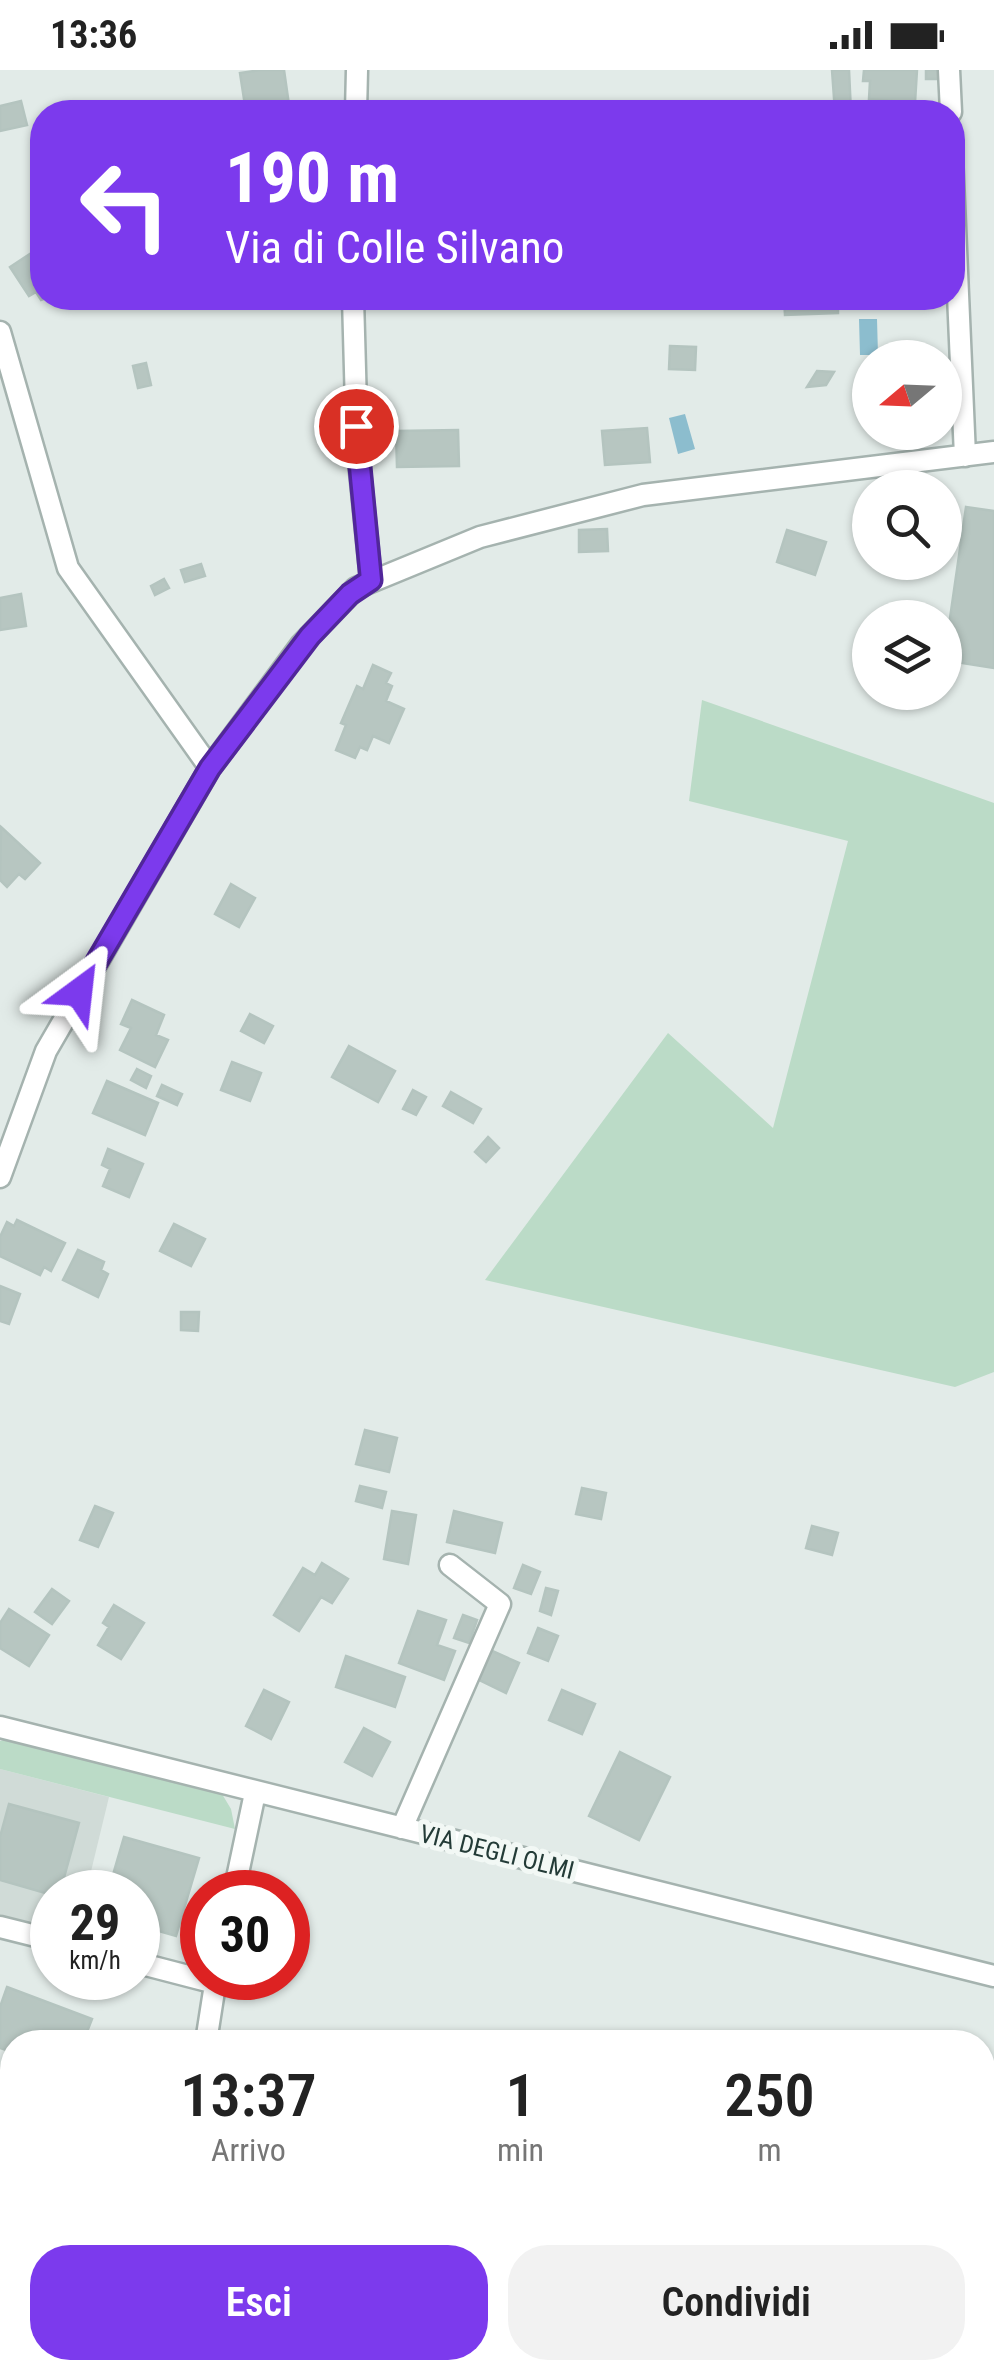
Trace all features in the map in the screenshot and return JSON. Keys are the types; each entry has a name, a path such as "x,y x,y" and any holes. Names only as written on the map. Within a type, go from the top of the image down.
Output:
{"street":[{"path":"356,100 357,70"},
{"path":"949,70 950,100"},
{"path":"353,310 356,442 371,580"},
{"path":"959,310 966,456"},
{"path":"0,332 68,568 210,768"},
{"path":"0,1177 46,1051 210,768 310,636 350,594 371,580 480,538 550,516 643,495 994,452"},
{"path":"402,1828 500,1604 450,1565"},
{"name":"VIA DEGLI OLMI","path":"0,1727 994,1976"},
{"path":"239,1870 256,1793"},
{"path":"0,1927 30,1934"},
{"path":"208,2030 213,2000"}],"shaded area":[{"path":"0,1769 109,1797 91,1870 30,1870 30,1926 0,1919"}],"green space":[{"path":"702,700 994,803 994,1372 955,1387 485,1280 668,1033 773,1128 848,841 689,801"},
{"path":"7,1739 222,1794 231,1809 235,1829 0,1769 0,1741"}],"water":[{"path":"859,319 877,319 878,340 860,340"},
{"path":"685,414 695,449 678,454 669,418"}],"building":[{"path":"284,70 288,100 244,100 240,73"},
{"path":"832,70 849,70 850,100 834,100"},
{"path":"864,70 917,70 915,100 869,99 870,81 863,81"},
{"path":"926,70 940,70 940,79 926,79"},
{"path":"21,101 27,125 0,131 0,106"},
{"path":"30,254 30,295 29,296 10,267"},
{"path":"785,310 838,310 838,313 785,315"},
{"path":"670,346 696,347 695,370 669,369"},
{"path":"146,363 151,385 138,388 133,366"},
{"path":"817,371 834,372 826,385 807,387"},
{"path":"647,428 650,462 605,465 602,431"},
{"path":"458,430 459,466 397,467 396,431"},
{"path":"966,507 994,511 994,668 962,663 962,600 953,600 956,580 962,580"},
{"path":"607,529 608,551 579,552 579,530"},
{"path":"787,530 826,542 815,575 777,562"},
{"path":"201,564 205,576 185,582 181,570"},
{"path":"164,579 169,588 155,595 151,586"},
{"path":"21,594 26,626 0,630 0,598"},
{"path":"373,665 391,673 386,683 392,686 386,701 404,709 389,743 373,736 367,750 360,747 355,758 336,750 346,725 341,723 357,686 363,689"},
{"path":"1,827 40,863 25,879 19,874 7,887 0,880"},
{"path":"231,884 255,898 239,927 215,914"},
{"path":"132,1000 164,1015 156,1035 168,1040 155,1067 120,1050 131,1028 121,1024"},
{"path":"250,1014 273,1026 264,1043 241,1031"},
{"path":"349,1046 395,1071 378,1102 332,1077"},
{"path":"232,1062 261,1073 250,1101 221,1090"},
{"path":"137,1069 151,1076 146,1088 131,1080"},
{"path":"107,1081 158,1103 145,1135 93,1113"},
{"path":"162,1085 182,1094 177,1105 157,1096"},
{"path":"413,1090 426,1097 416,1115 403,1109"},
{"path":"451,1092 481,1109 473,1123 443,1106"},
{"path":"488,1137 499,1148 486,1162 475,1152"},
{"path":"108,1149 143,1164 129,1197 103,1186 110,1169 102,1165"},
{"path":"17,1220 65,1243 51,1271 44,1267 40,1275 0,1256 0,1237 7,1222 14,1226"},
{"path":"174,1224 205,1239 191,1266 160,1251"},
{"path":"78,1250 104,1262 101,1270 108,1274 98,1297 63,1280"},
{"path":"0,1286 20,1294 9,1324 0,1321"},
{"path":"181,1312 199,1312 198,1331 181,1330"},
{"path":"365,1430 397,1438 389,1472 356,1464"},
{"path":"360,1486 386,1492 382,1508 356,1501"},
{"path":"582,1488 606,1493 601,1519 576,1514"},
{"path":"95,1506 113,1513 98,1547 80,1540"},
{"path":"392,1511 416,1515 408,1564 384,1559"},
{"path":"454,1511 502,1523 495,1553 447,1542"},
{"path":"812,1526 838,1533 832,1555 806,1548"},
{"path":"322,1563 348,1579 332,1603 321,1597 299,1631 274,1615 303,1568 315,1575"},
{"path":"523,1565 540,1572 531,1594 514,1588"},
{"path":"546,1588 558,1591 551,1615 540,1611"},
{"path":"52,1589 69,1601 52,1624 35,1612"},
{"path":"114,1605 144,1623 121,1659 98,1645 109,1627 103,1623"},
{"path":"9,1609 49,1635 29,1666 0,1648 0,1623"},
{"path":"418,1611 446,1620 437,1645 455,1651 444,1680 399,1663"},
{"path":"463,1615 477,1620 469,1643 454,1638"},
{"path":"538,1628 558,1636 548,1661 528,1653"},
{"path":"490,1650 519,1663 506,1693 477,1679"},
{"path":"346,1656 405,1677 395,1707 336,1687"},
{"path":"264,1690 289,1702 271,1739 246,1726"},
{"path":"562,1690 595,1704 582,1734 549,1720"},
{"path":"364,1728 390,1742 372,1776 345,1762"},
{"path":"620,1752 670,1777 639,1840 589,1816"},
{"path":"9,1804 79,1823 66,1870 30,1870 30,1889 0,1880 0,1837"},
{"path":"124,1837 199,1858 195,1870 180,1870 180,1922 176,1936 160,1931 160,1870 114,1870"},
{"path":"7,1987 30,1996 30,2000 42,2000 92,2019 88,2030 0,2030 0,2007"}],"route":[{"path":"79,992 210,768 326,617 356,588 371,580 356,426"}]}
